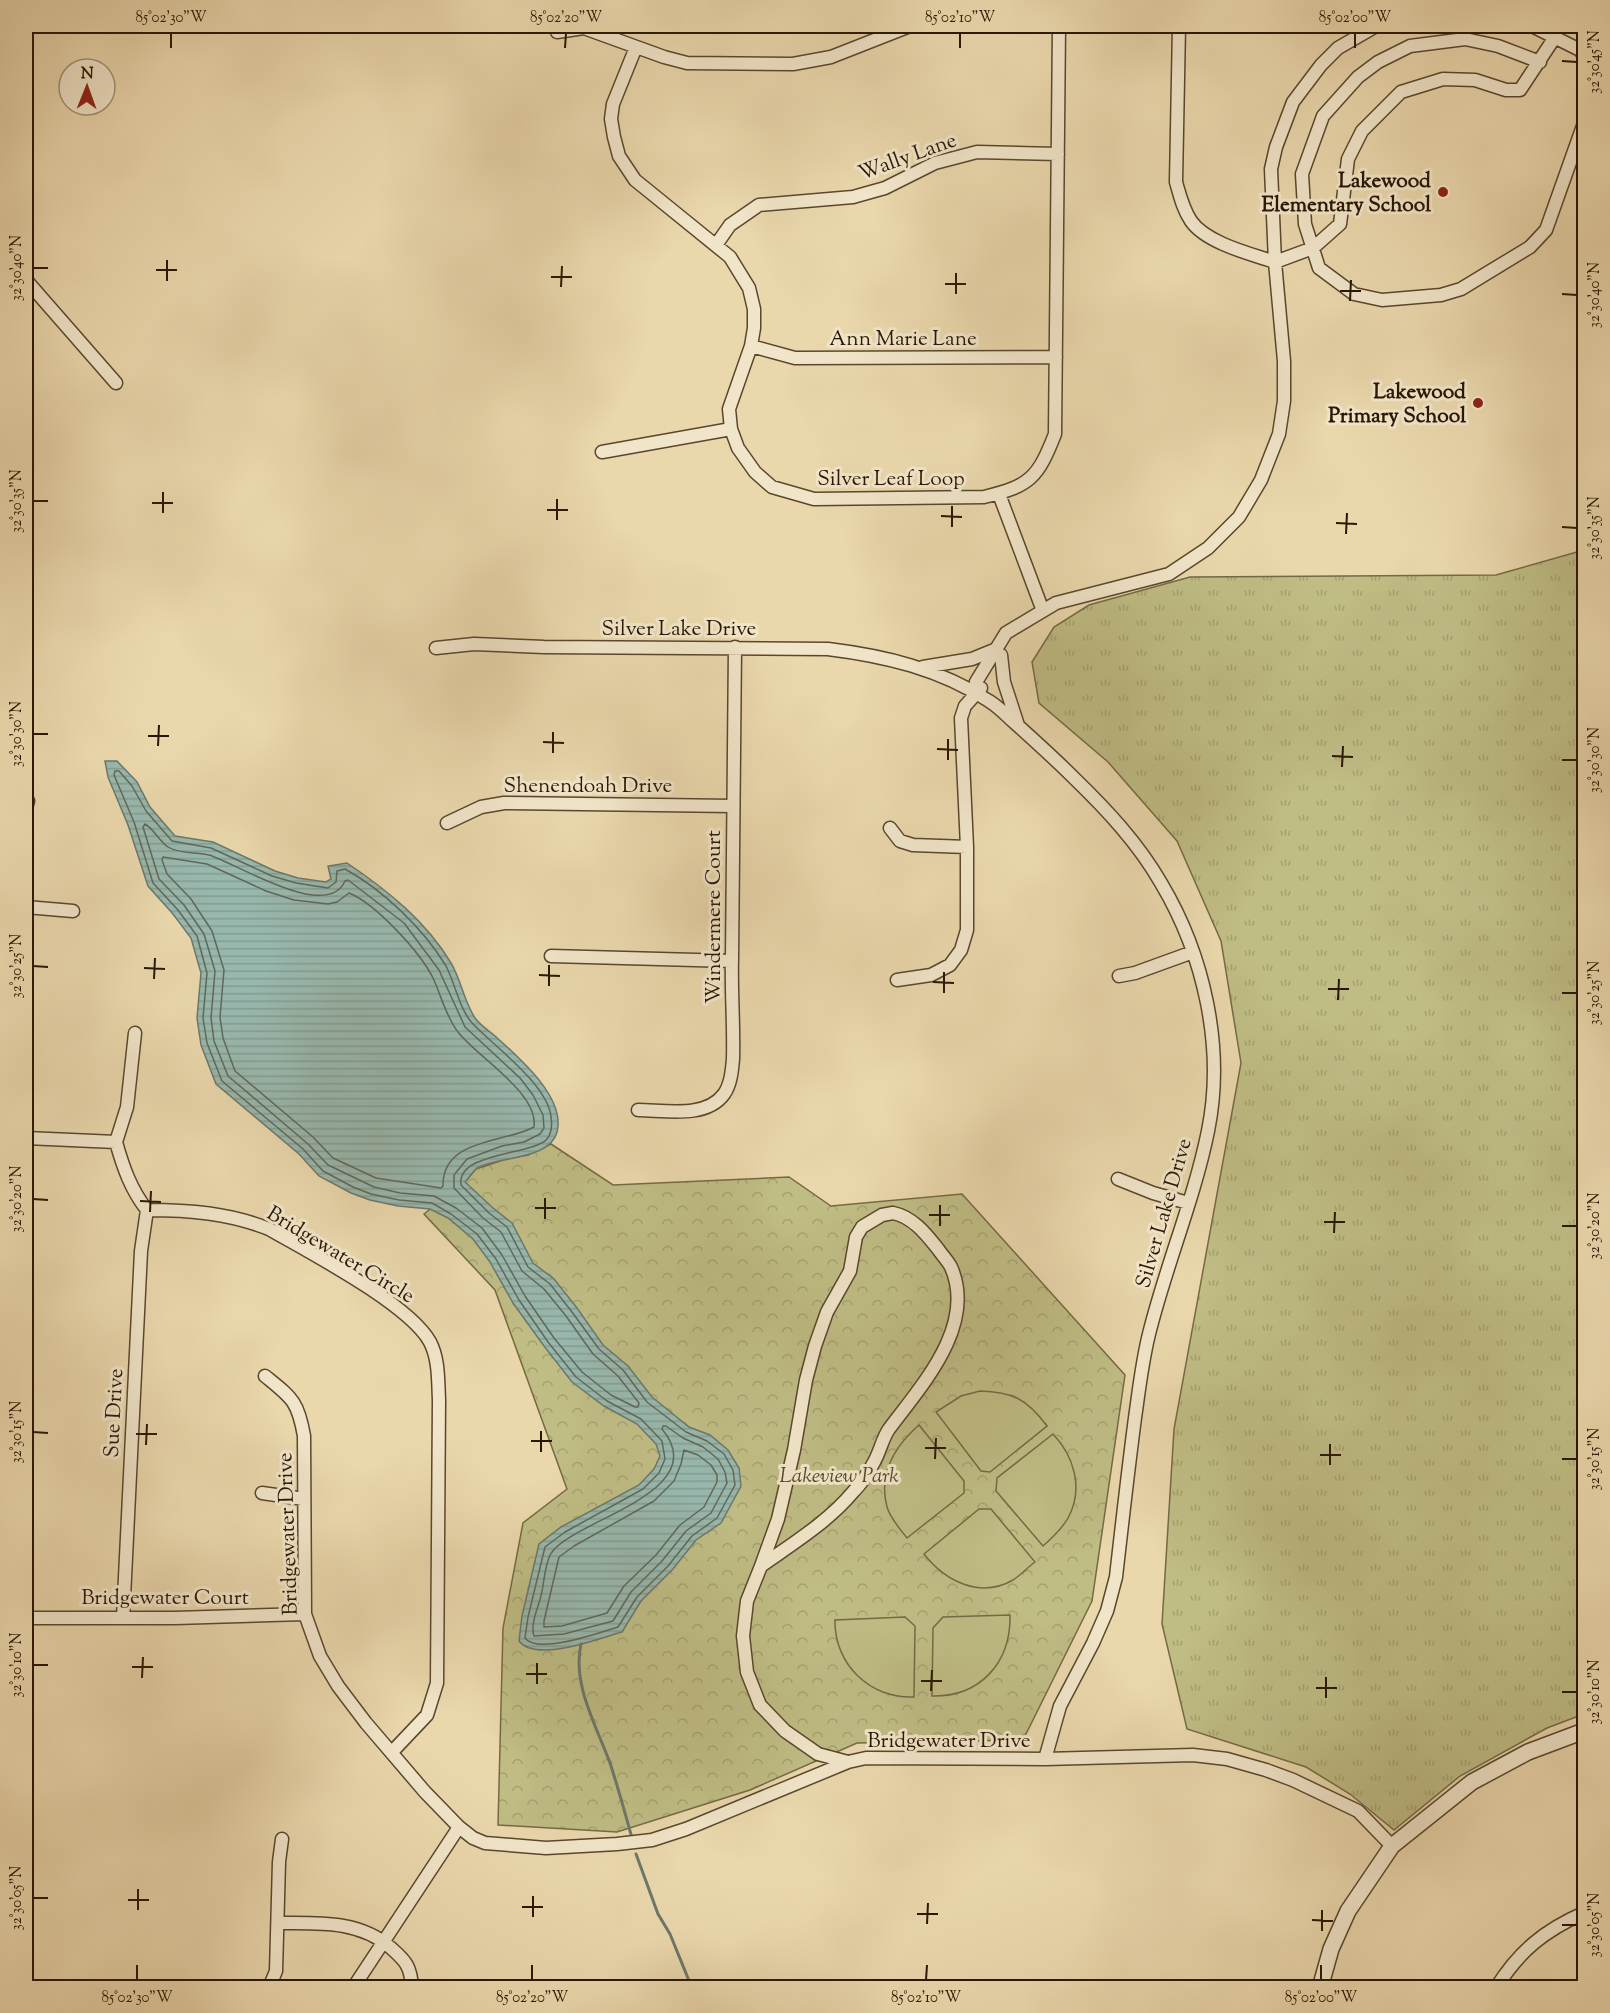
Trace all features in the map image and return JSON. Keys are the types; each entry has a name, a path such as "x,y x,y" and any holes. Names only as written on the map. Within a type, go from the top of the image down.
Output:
{"street":[{"path":"556,32 584,28 687,63 793,64 831,57 910,26"},
{"name":"Silver Leaf Loop","path":"636,47 613,104 611,119 614,137 620,156 635,180 730,257 749,288 754,309 754,328 751,346 729,409 731,429 738,448 755,472 772,487 814,499 984,497 1008,492 1029,481 1043,463 1055,434 1059,26"},
{"path":"1179,26 1176,182 1182,204 1191,222 1208,236 1275,262 1313,249 1340,224 1348,159 1362,131 1401,92 1443,79 1475,80 1506,90 1520,90 1555,37"},
{"path":"897,980 931,975 950,965 961,950 967,930 967,847 962,718 965,706 974,693 982,687 998,652 1021,623 1056,603 1169,574 1208,548 1239,517 1261,480 1279,434 1284,401 1284,361 1275,262 1271,170 1293,102 1321,65 1338,48 1376,26"},
{"path":"1532,26 1580,50 1584,56"},
{"path":"1540,62 1498,46 1465,39 1410,46 1378,62 1358,77 1323,116 1302,174 1305,224 1319,268 1354,294 1382,300 1441,296 1461,289 1530,247 1546,230 1584,123"},
{"name":"Wally Lane","path":"716,245 730,225 759,205 853,196 885,188 935,163 977,152 1058,154"},
{"path":"26,279 116,383"},
{"name":"Ann Marie Lane","path":"751,346 795,358 1056,357"},
{"path":"602,452 731,429"},
{"path":"999,494 1043,610"},
{"name":"Silver Lake Drive","path":"436,648 474,644 544,647 828,648 862,653 920,668 953,681 991,702 1019,726 1119,824 1160,881 1177,913 1193,952 1204,989 1213,1059 1213,1095 1208,1129 1141,1368 1116,1577 1107,1611 1060,1706 1045,1759"},
{"name":"Windermere Court","path":"638,1110 704,1108 715,1103 724,1094 729,1083 733,1059 735,647"},
{"name":"Silver Lake Drive","path":"920,668 998,652 1004,682 1019,726"},
{"name":"Shenendoah Drive","path":"447,823 482,807 504,803 733,806"},
{"path":"890,828 900,841 913,845 967,847"},
{"path":"26,907 73,911"},
{"path":"1119,976 1135,973 1193,952"},
{"path":"551,956 732,962"},
{"path":"135,1033 127,1107 116,1142 135,1196 147,1210"},
{"path":"26,1138 116,1142"},
{"path":"1118,1179 1153,1193 1188,1203"},
{"name":"Sue Drive","path":"123,1618 141,1251 147,1210"},
{"name":"Bridgewater Circle","path":"147,1210 213,1213 247,1220 269,1229 391,1303 418,1325 431,1344 438,1365 439,1400 437,1683 427,1715 392,1752"},
{"path":"761,1566 827,1517 853,1493 873,1464 888,1431 931,1376 947,1344 957,1311 957,1288 951,1266 929,1239 904,1215 893,1213 882,1215 862,1227 856,1237 850,1271 827,1312 806,1380 787,1484 778,1519 747,1601 743,1636 747,1672 760,1705 785,1731 818,1754 848,1762"},
{"name":"Bridgewater Drive","path":"265,1376 286,1394 300,1413 304,1436 305,1614 320,1656 338,1686 366,1723 425,1792 473,1838 485,1843 537,1848 652,1840 686,1830 848,1762 876,1758 1045,1759 1193,1755 1227,1759 1293,1780 1358,1811 1392,1846"},
{"path":"262,1493 304,1499"},
{"name":"Bridgewater Court","path":"26,1618 210,1618 305,1614"},
{"path":"1320,1988 1332,1949 1348,1911 1392,1846 1472,1782 1528,1752 1584,1731"},
{"path":"353,1988 459,1827"},
{"path":"269,1988 276,1971 279,1862 282,1839"},
{"path":"1496,1988 1510,1965 1535,1941 1564,1922 1584,1913"},
{"path":"278,1923 328,1923 362,1929 383,1941 406,1961 411,1973 412,1988"}],"green space":[{"path":"1584,550 1584,1714 1547,1728 1460,1776 1394,1830 1350,1794 1306,1767 1187,1729 1162,1624 1174,1429 1241,1063 1221,941 1177,841 1108,762 1039,703 1032,662 1054,627 1089,605 1190,577 1496,575"},
{"name":"Lakeview Park","path":"551,1144 613,1185 789,1177 831,1206 962,1194 1125,1375 1092,1601 1023,1740 857,1743 750,1790 617,1832 498,1825 503,1628 523,1523 567,1489 495,1290 424,1214 465,1182 476,1169 506,1159 528,1155"},
{"path":"980,1391 1010,1395 1026,1403 1047,1426 990,1472 981,1471 936,1412 961,1396"},
{"path":"919,1425 964,1481 964,1493 907,1538 888,1511 885,1483 896,1451"},
{"path":"1053,1434 1071,1463 1076,1484 1075,1496 1066,1522 1043,1546 996,1491 997,1478"},
{"path":"979,1509 991,1509 1035,1562 1013,1580 988,1588 964,1584 953,1579 932,1564 924,1554"},
{"path":"1010,1615 1005,1648 989,1674 965,1691 932,1696 933,1628 943,1617"},
{"path":"905,1617 915,1626 914,1697 883,1692 869,1685 848,1664 836,1636 835,1620"}],"water":[{"path":"105,761 117,761 137,782 150,807 175,836 213,842 275,871 298,878 326,882 331,879 328,866 347,863 377,884 405,907 430,933 451,963 475,1018 527,1066 547,1092 558,1119 557,1132 552,1141 545,1148 534,1153 477,1168 465,1182 512,1223 533,1263 554,1279 603,1345 628,1366 652,1397 689,1427 710,1435 728,1450 739,1468 741,1486 721,1523 696,1540 673,1569 641,1601 622,1632 553,1650 527,1647 519,1641 522,1616 539,1544 561,1527 639,1485 654,1469 660,1456 656,1444 637,1424 604,1406 572,1382 513,1303 490,1262 473,1239 448,1218 430,1209 370,1200 319,1176 299,1154 216,1084 201,1045 197,1018 201,973 191,938 148,886 128,825 108,777"}],"waterway":[{"path":"581,1644 579,1659 583,1689 592,1719 610,1763 632,1838"},
{"path":"636,1854 658,1914 670,1934 692,1988"}],"place":[{"name":"Lakewood Elementary School","path":"1443,192"},
{"name":"Lakewood Primary School","path":"1478,403"}]}
